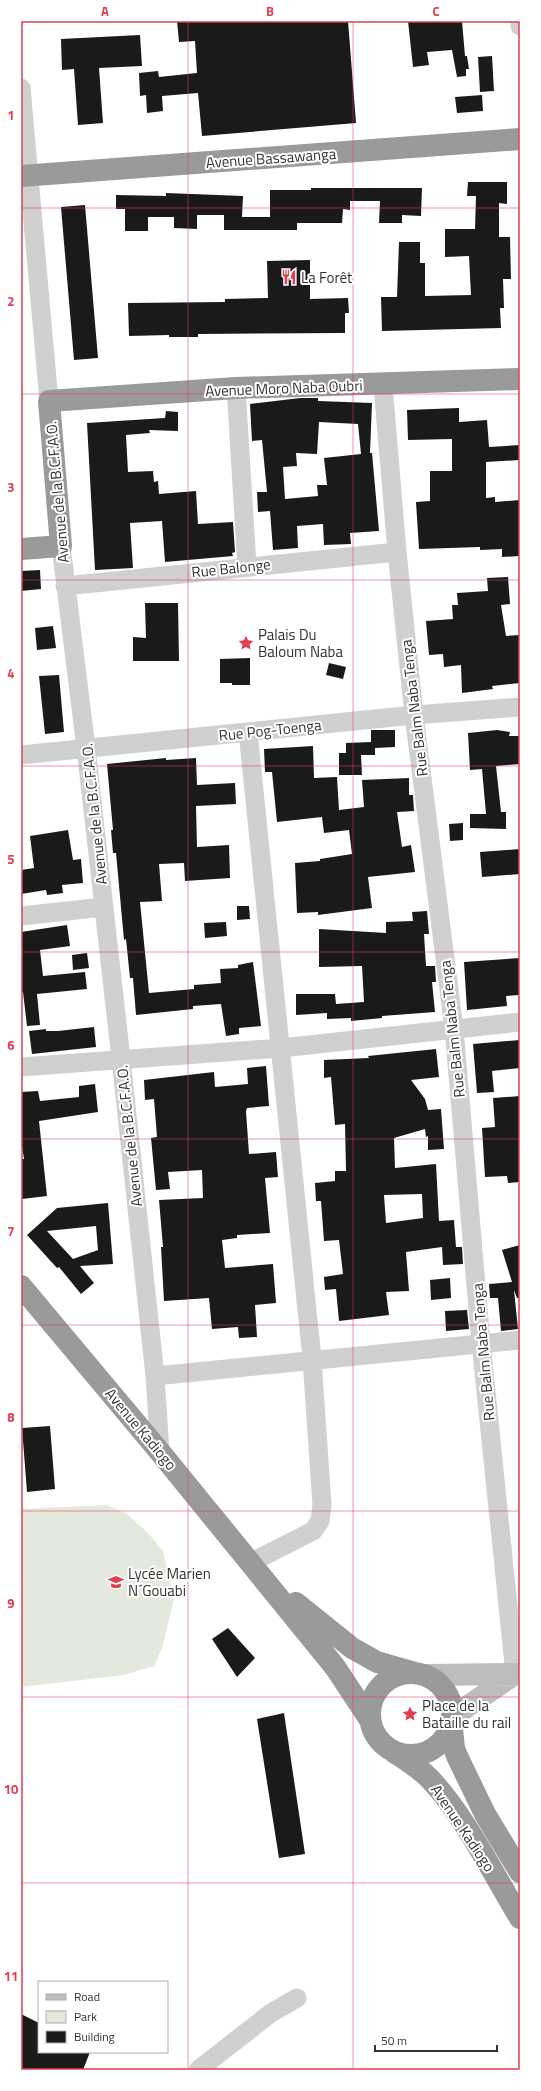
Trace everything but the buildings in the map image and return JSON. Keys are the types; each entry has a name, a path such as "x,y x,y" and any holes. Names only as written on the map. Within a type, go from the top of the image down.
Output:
{"highway":[{"name":"Avenue Bassawanga","path":"25,176 520,139"},
{"name":"Avenue Moro Naba Oubri","path":"49,401 236,388 520,380"},
{"name":"Avenue de la B.C.F.A.O.","path":"49,401 61,546"},
{"path":"21,549 61,546"},
{"name":"Avenue Kadiogo","path":"21,1286 160,1452 335,1667 370,1720"},
{"name":"Avenue Kadiogo","path":"255,1568 352,1648 377,1662 419,1674"},
{"path":"419,1674 435,1680 447,1693 452,1718 446,1735 429,1751 414,1755 406,1755 392,1750 380,1741 370,1720 370,1706 380,1686 391,1677 419,1674"},
{"name":"Avenue Kadiogo","path":"452,1718 453,1743 457,1756 485,1814 520,1872"},
{"name":"Avenue Kadiogo","path":"392,1750 428,1778 443,1796 464,1826 520,1918"}],"street":[{"path":"520,21 520,26"},
{"name":"Avenue de la B.C.F.A.O.","path":"21,88 25,176 49,401"},
{"name":"Rue Balm Naba Tenga","path":"383,385 397,552 414,715 454,1029 481,1343 517,1674"},
{"path":"236,388 247,566"},
{"name":"Avenue de la B.C.F.A.O.","path":"61,546 86,748 121,1059 155,1376 160,1452"},
{"name":"Rue Balonge","path":"65,586 247,566 397,552"},
{"name":"Rue Pog-Toenga","path":"21,755 414,715 520,707"},
{"path":"248,732 312,1359 322,1505 320,1521 313,1531 255,1568"},
{"path":"21,916 104,907"},
{"path":"21,1067 281,1048 520,1022"},
{"path":"155,1376 312,1359 520,1340"},
{"path":"419,1674 517,1674"},
{"path":"452,1718 517,1674"},
{"path":"198,2070 271,2013 297,1998"}],"green space":[{"path":"107,1505 127,1514 148,1533 163,1551 174,1599 162,1648 154,1666 124,1675 21,1687 21,1509"}],"place":[{"name":"La Forêt","path":"289,277"},
{"name":"Palais Du Baloum Naba","path":"246,643"},
{"name":"Lycée Marien N´Gouabi","path":"116,1582"},
{"name":"Place de la Bataille du rail","path":"410,1714"}]}
